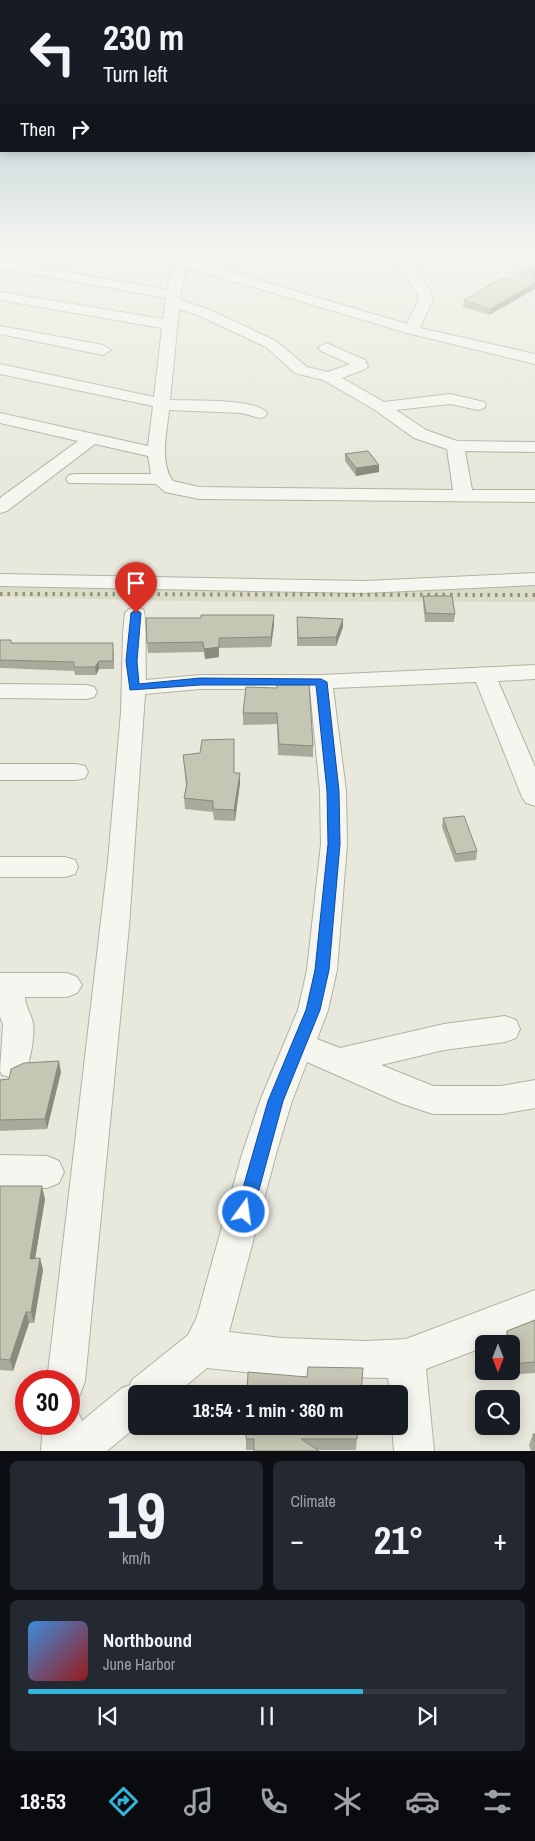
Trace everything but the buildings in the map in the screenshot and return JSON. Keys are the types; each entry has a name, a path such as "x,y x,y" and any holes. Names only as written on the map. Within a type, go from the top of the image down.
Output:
{"street":[{"path":"147,320 170,325"},
{"path":"171,320 156,453 160,479 168,488 199,493 535,496"},
{"path":"219,320 271,344 301,370 329,377 381,407 420,434 455,446 535,447"},
{"path":"377,320 412,330 535,359"},
{"path":"412,330 417,320"},
{"path":"0,330 103,350"},
{"path":"326,348 360,363 360,366 329,377"},
{"path":"476,356 494,358 504,351"},
{"path":"0,369 160,404 243,408 259,413"},
{"path":"381,407 450,399 478,405"},
{"path":"5,424 156,453"},
{"path":"0,507 90,440"},
{"path":"455,446 463,495"},
{"path":"75,480 160,479"},
{"path":"0,580 364,587 535,579"},
{"path":"67,1370 73,1294 109,984 128,777 134,688 132,661 136,613"},
{"path":"134,688 200,682 321,682 485,676 535,672"},
{"path":"485,676 535,797"},
{"path":"157,1385 201,1348 214,1324 259,1154 276,1101 300,1046 313,1010 322,970 334,852 333,791 321,682"},
{"path":"0,692 86,692"},
{"path":"0,772 76,772"},
{"path":"0,867 65,867"},
{"path":"13,1065 18,1024 5,985 67,984"},
{"path":"340,1061 444,1037 505,1029"},
{"path":"300,1046 340,1061 411,1093 434,1100 501,1100 535,1094"},
{"path":"0,1171 47,1172"},
{"path":"201,1348 282,1357 366,1360 406,1358 535,1309"},
{"path":"406,1358 414,1451"},
{"path":"76,1451 128,1409"},
{"path":"62,1451 63,1435"}],"shaded area":[{"path":"0,581 194,585 535,586 535,602 181,601 0,597"}],"railway":[{"path":"0,594 535,595"}],"route":[{"path":"136,613 133,630 132,661 134,688 200,682 321,682 333,791 334,844 322,970 313,1010 300,1046 276,1101 259,1154 244,1212"}]}
